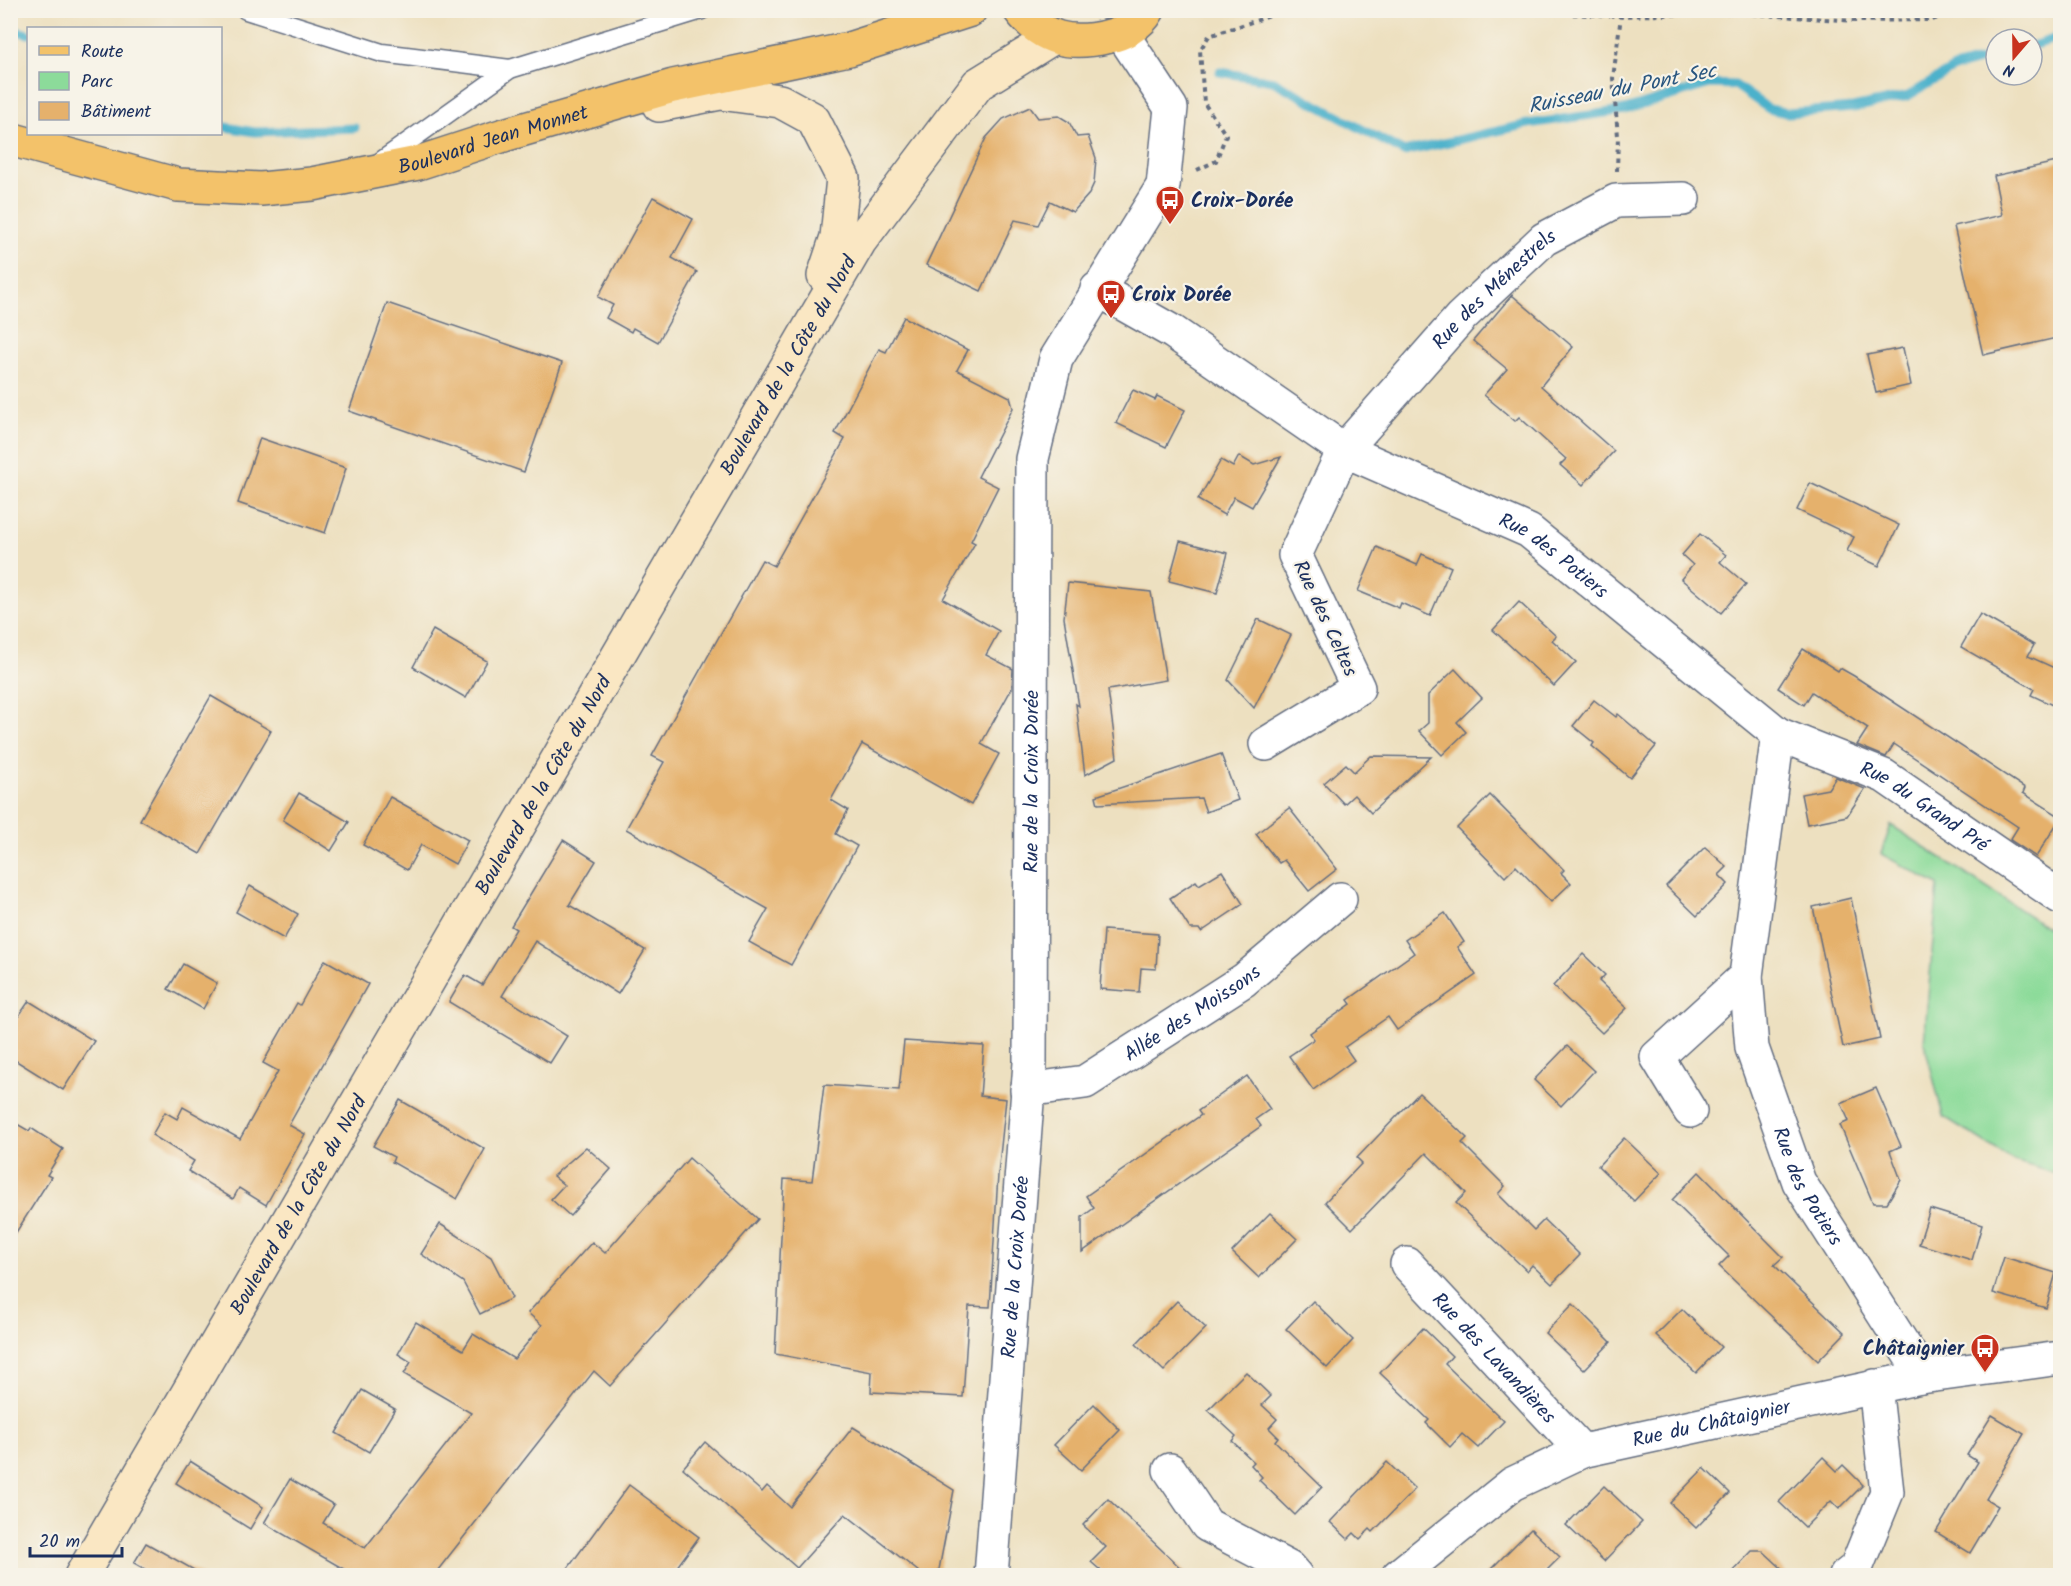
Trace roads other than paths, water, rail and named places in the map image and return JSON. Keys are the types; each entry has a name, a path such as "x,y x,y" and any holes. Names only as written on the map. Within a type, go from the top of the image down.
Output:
{"main road":[{"path":"1020,10 1029,22 1054,37 1081,43 1122,34 1145,16 1148,10"},
{"name":"Boulevard Jean Monnet","path":"10,139 178,185 261,189 360,176 418,163 504,135 673,86 849,49 949,13"},
{"name":"Boulevard de la Côte du Nord","path":"81,1575 860,241 978,84 1054,37"},
{"path":"418,163 645,108 720,93 780,101 813,119 843,178 837,237 803,337"}],"street":[{"name":"Rue de la Croix Dorée","path":"992,1575 1030,1063 1032,459 1056,359 1097,289 1163,186 1171,108 1122,34"},
{"name":"Rue des Ménestrels","path":"1344,450 1461,317 1544,239 1616,201 1683,199"},
{"name":"Rue des Potiers","path":"1097,289 1173,332 1344,450 1529,531 1778,734 1746,976 1752,1048 1799,1182 1885,1315 1921,1377"},
{"name":"Rue des Celtes","path":"1266,744 1358,688 1295,555 1344,450"},
{"name":"Rue du Grand Pré","path":"1778,734 1884,776 2061,897"},
{"name":"Allée des Moissons","path":"1027,1090 1085,1082 1244,980 1340,899"},
{"path":"1690,1111 1657,1057 1746,976"},
{"name":"Rue des Lavandières","path":"1407,1264 1582,1451"},
{"name":"Rue du Châtaignier","path":"1398,1575 1512,1484 1582,1451 1921,1377 2061,1358"},
{"path":"1846,1575 1856,1568 1887,1492 1875,1386"},
{"path":"1170,1470 1208,1525 1288,1568 1296,1575"}],"lane":[{"path":"246,10 382,53 510,69"},
{"path":"360,176 510,69 702,10"}],"waterway":[{"name":"Ruisseau du Pont Sec","path":"56,27 63,27"},
{"name":"Ruisseau du Pont Sec","path":"10,29 27,34"},
{"name":"Ruisseau du Pont Sec","path":"2044,42 2060,37"},
{"name":"Ruisseau du Pont Sec","path":"1220,72 1273,81 1404,152 1528,124 1625,110 1710,84 1735,85 1769,109 1787,113 1853,108 1908,96 1954,68 1984,59"},
{"name":"Ruisseau du Pont Sec","path":"222,126 255,132 355,128"}],"place":[{"name":"Croix-Dorée","path":"1170,226"},
{"name":"Croix Dorée","path":"1111,320"},
{"name":"Châtaignier","path":"1985,1374"}]}
